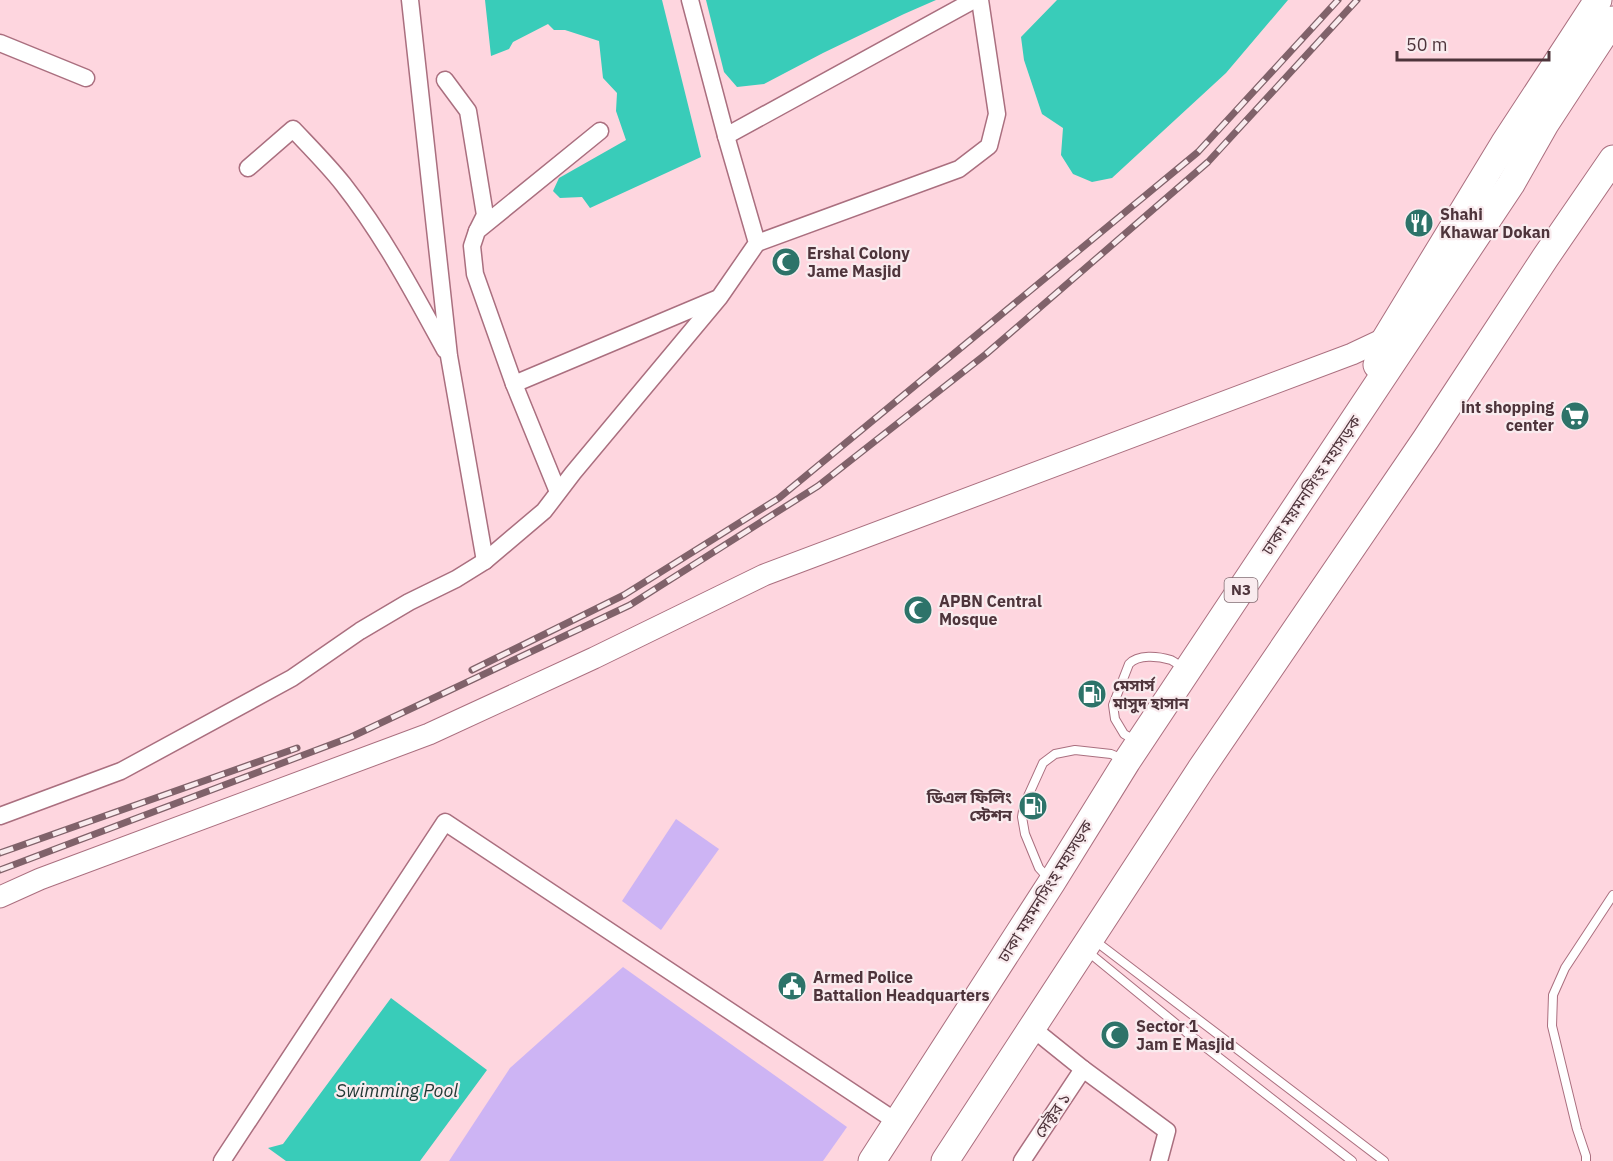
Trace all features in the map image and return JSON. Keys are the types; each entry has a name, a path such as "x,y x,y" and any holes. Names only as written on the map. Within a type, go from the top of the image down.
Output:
{"highway":[{"path":"1362,409 1386,338 1503,144 1598,0"},
{"name":"ঢাকা ময়মনসিংহ মহাসড়ক","path":"872,1161 1133,752 1512,184 1545,124 1613,20"},
{"path":"945,1161 1201,769 1613,159"}],"street":[{"path":"410,0 449,356 485,561"},
{"path":"690,0 757,243"},
{"path":"726,136 974,0"},
{"path":"0,816 121,771 292,678 360,631 485,561 544,511 719,298 757,243 959,169 989,146 997,114 980,0"},
{"path":"0,43 86,78"},
{"path":"445,80 468,111 484,215 472,246 475,274 514,384 558,492"},
{"path":"248,168 293,129 342,184 365,216 401,270 449,356"},
{"path":"477,231 600,131"},
{"path":"514,384 719,298"},
{"path":"0,897 40,879 429,734 594,658 764,575 1352,354 1386,338"},
{"path":"222,1161 445,822 897,1122"},
{"path":"1032,1028 1167,1131 1159,1161"},
{"name":"সেক্টর ১","path":"1022,1161 1083,1069"}],"lane":[{"path":"1052,882 1039,868 1025,834 1022,817 1024,805 1043,763 1055,754 1075,750 1112,754 1133,752 1115,719 1113,705 1129,664 1134,659 1143,656 1171,660 1187,670"},
{"path":"1586,1161 1552,1026 1553,995 1565,968 1613,895"},
{"path":"1087,943 1186,1032 1352,1161"},
{"path":"1087,943 1384,1161"}],"shaded area":[{"path":"676,819 719,849 661,930 622,901"},
{"path":"623,967 847,1127 823,1161 449,1161 510,1068"}],"water":[{"path":"485,0 662,0 701,157 590,208 582,197 560,198 553,191 559,178 626,140 616,111 617,93 603,78 599,41 565,30 554,30 548,24 513,42 509,49 491,56"},
{"path":"706,0 936,0 823,53 764,84 737,87 724,72"},
{"path":"1057,0 1288,0 1226,73 1112,178 1092,182 1073,174 1061,155 1063,128 1042,114 1024,60 1021,37"},
{"name":"Swimming Pool","path":"391,998 487,1070 420,1161 286,1161 268,1148 283,1144"}],"railway":[{"path":"472,670 624,595 779,498 1198,152 1338,0"},
{"path":"0,870 351,737 630,605 818,486 986,354 1208,162 1357,0"},
{"path":"0,853 297,748"}],"place":[{"name":"Shahi Khawar Dokan","path":"1419,223"},
{"name":"Ershal Colony Jame Masjid","path":"786,262"},
{"name":"int shopping center","path":"1575,416"},
{"name":"APBN Central Mosque","path":"918,610"},
{"name":"মেসার্স মাসুদ হাসান","path":"1092,694"},
{"name":"ডিএল ফিলিং স্টেশন","path":"1033,806"},
{"name":"Armed Police Battalion Headquarters","path":"792,986"},
{"name":"Sector 1 Jam E Masjid","path":"1115,1035"}]}
